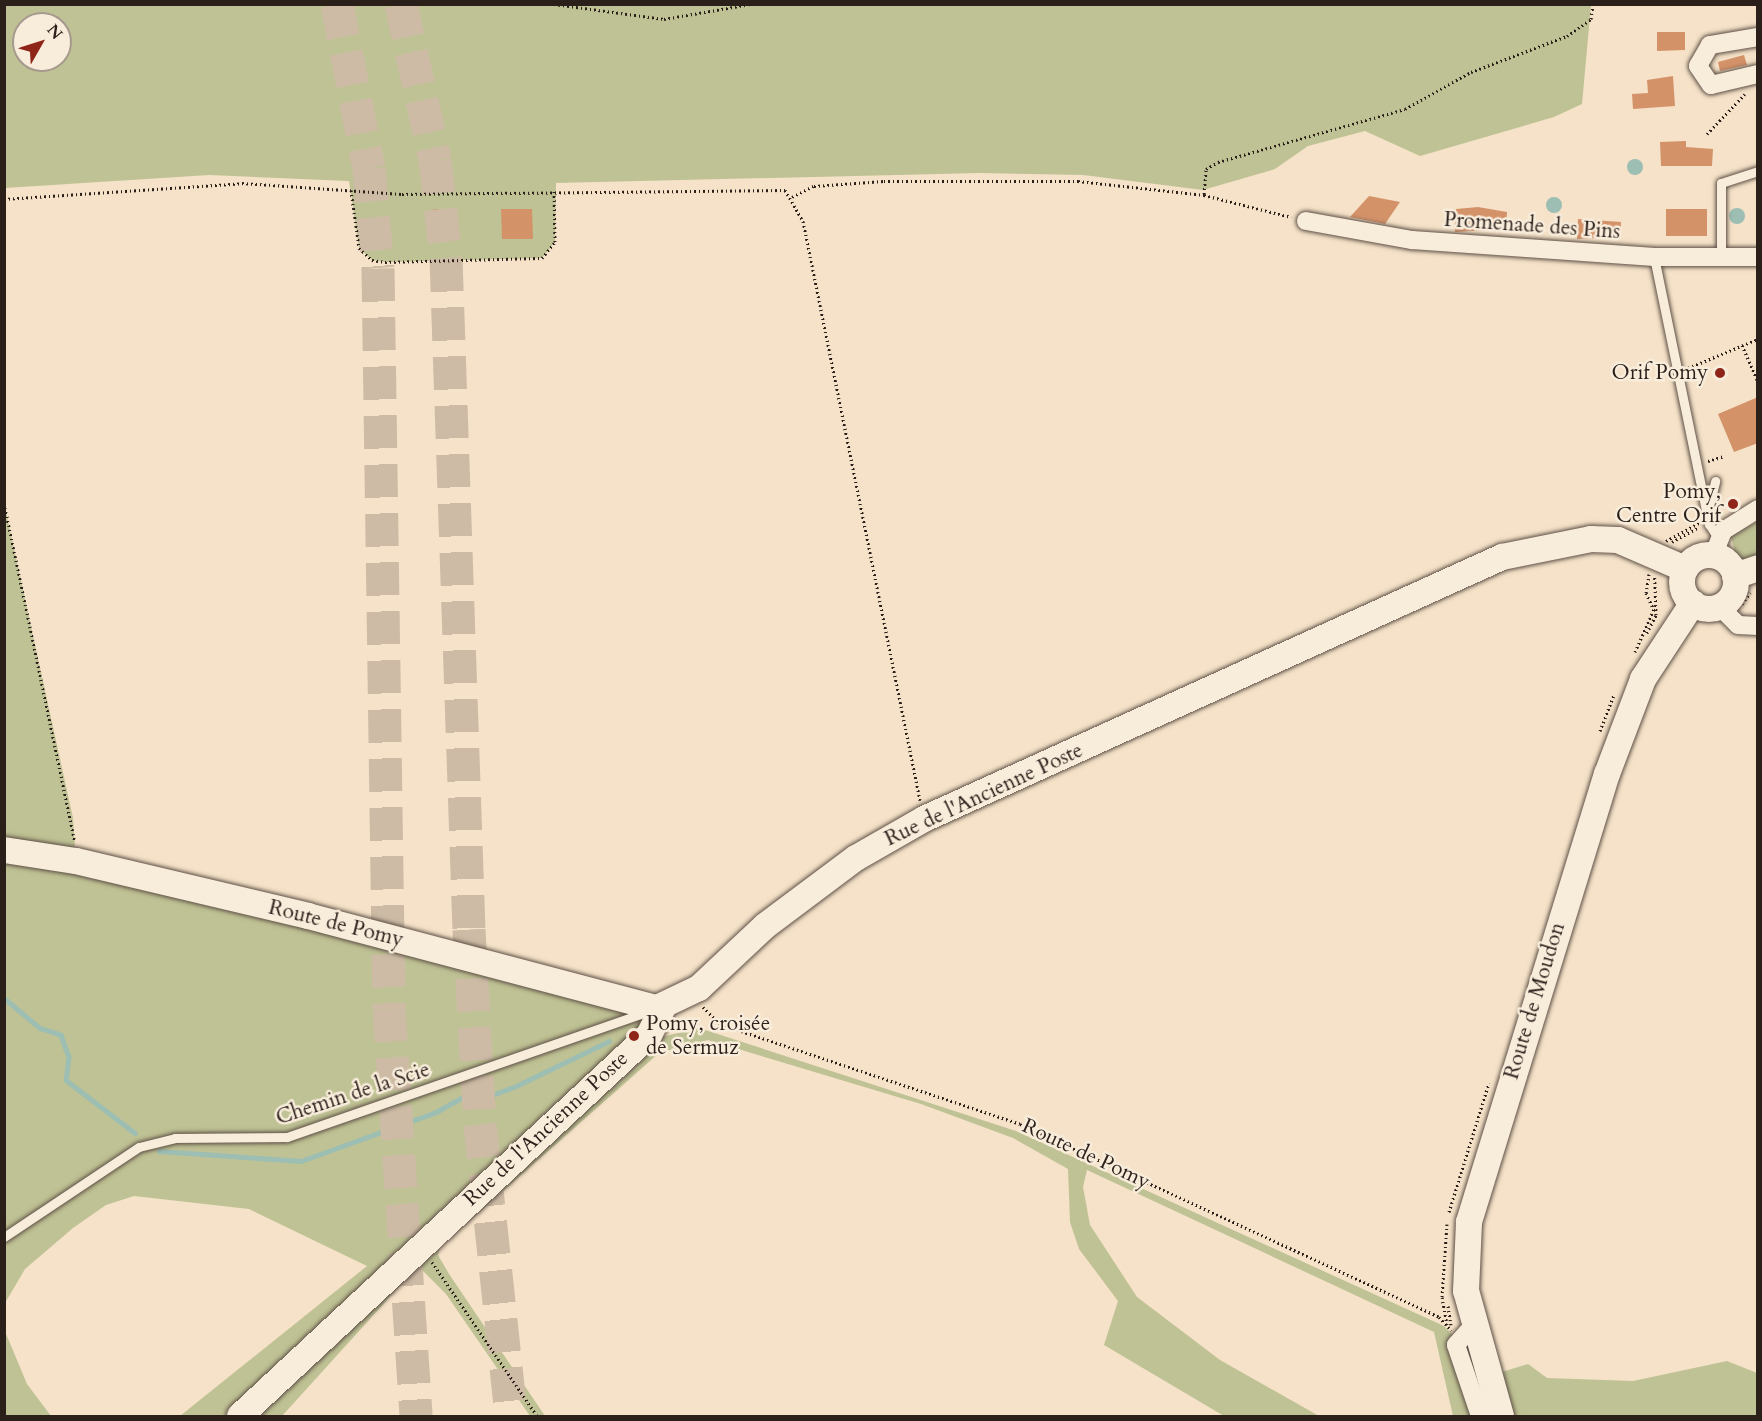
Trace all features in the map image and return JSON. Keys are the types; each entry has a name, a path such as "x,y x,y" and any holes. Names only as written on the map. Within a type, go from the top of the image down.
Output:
{"street":[{"path":"1758,37 1710,45 1698,66 1712,85 1758,74"},
{"name":"Promenade des Pins","path":"1306,221 1394,239 1654,257 1758,257"},
{"path":"1730,608 1693,603 1684,591 1685,569 1715,547 1758,509"},
{"name":"Rue de l'Ancienne Poste","path":"240,1416 649,1035 661,1007 689,993 765,926 856,858 924,819 1502,557 1592,539 1618,540 1685,569"},
{"path":"1715,547 1730,565 1746,572 1733,594 1730,608 1738,625 1758,626"},
{"name":"Route de Moudon","path":"1501,1416 1472,1328 1465,1270 1469,1222 1491,1141 1626,722 1655,656 1693,603"},
{"name":"Route de Pomy","path":"4,850 76,861 661,1007"},
{"path":"1472,1328 1456,1345 1480,1416"}],"lane":[{"path":"1721,257 1721,183 1758,171"},
{"path":"1654,257 1707,518 1715,547"},
{"path":"1707,518 1714,482"},
{"name":"Chemin de la Scie","path":"4,1237 139,1147 175,1138 294,1135 661,1007"}],"path":[{"path":"554,4 664,19 751,4"},
{"path":"1204,195 1206,169 1218,162 1405,109 1471,72 1567,36 1591,18 1593,4"},
{"path":"1707,134 1749,90"},
{"path":"792,197 832,184 975,179 1078,181 1204,195 1306,221"},
{"path":"4,199 242,183 351,189 554,191 776,188 792,197 803,221 924,819"},
{"path":"351,189 359,248 372,260 385,262 542,258 555,242 554,191"},
{"path":"1690,379 1688,367 1758,339"},
{"path":"1742,345 1758,382"},
{"path":"1705,449 1714,482"},
{"path":"1707,461 1724,456"},
{"path":"4,503 73,818 76,861"},
{"path":"1665,542 1680,529 1707,518"},
{"path":"1652,567 1646,592 1663,617"},
{"path":"1730,608 1758,589"},
{"name":"Route de Pomy","path":"689,993 720,1024 1020,1124 1439,1317 1456,1336 1472,1328"},
{"path":"420,1246 537,1416"}],"green space":[{"path":"5,5 1591,5 1582,104 1554,117 1420,156 1365,131 1308,146 1275,169 1203,190 1083,175 979,173 556,183 555,242 542,258 385,262 372,260 359,248 349,181 209,175 5,188"},
{"path":"4,503 73,818 76,861 664,1006 230,1416 180,1416 367,1266 249,1209 134,1196 106,1205 73,1228 25,1269 5,1303"},
{"path":"1757,522 1757,562 1743,560 1736,556 1731,536"},
{"path":"699,1028 1016,1131 1444,1326 1464,1346 1496,1416 1453,1416 1434,1332 1087,1170 1083,1187 1090,1225 1137,1297 1220,1360 1319,1416 1224,1416 1104,1345 1118,1301 1079,1249 1070,1222 1068,1169 1013,1138 921,1104 708,1040 659,1053 440,1247 438,1255 449,1274 545,1416 530,1416 446,1294 418,1266 282,1416 248,1416 653,1039"},
{"path":"4,1329 27,1384 51,1416 5,1416"},
{"path":"1727,1361 1757,1373 1757,1416 1501,1416 1486,1377 1528,1364 1547,1378 1633,1381"}],"water":[{"path":"1635,159 1643,167 1635,175 1627,167"},
{"path":"1554,197 1560,199 1562,205 1560,211 1554,213 1548,211 1546,205 1548,199"},
{"path":"1737,208 1745,216 1737,224 1729,216"}],"building":[{"path":"1657,32 1685,32 1685,50 1657,51"},
{"path":"1744,55 1747,65 1720,71 1718,62"},
{"path":"1673,76 1675,106 1633,109 1632,94 1648,93 1647,80"},
{"path":"1686,141 1686,147 1713,149 1712,166 1661,166 1660,142"},
{"path":"1369,196 1400,202 1385,224 1350,217"},
{"path":"1478,207 1507,212 1506,229 1455,232 1456,209"},
{"path":"442,209 443,222 430,223 429,210"},
{"path":"501,209 532,209 533,239 502,239"},
{"path":"1666,209 1707,209 1707,236 1666,236"},
{"path":"1578,219 1621,222 1620,237 1577,239"},
{"path":"1758,397 1758,443 1734,452 1718,414"}],"waterway":[{"path":"4,998 40,1028 61,1035 69,1057 66,1080 135,1133"},
{"path":"159,1151 301,1161 436,1112 468,1094 490,1096 516,1086 609,1041"}],"tunnel":[{"path":"337,4 369,168 378,268 389,1008 416,1416"},
{"path":"401,4 435,160 446,258 469,929 480,1124 511,1416"}],"place":[{"name":"Orif Pomy","path":"1720,373"},
{"name":"Pomy, Centre Orif","path":"1733,504"},
{"name":"Pomy, croisée de Sermuz","path":"634,1036"}]}
